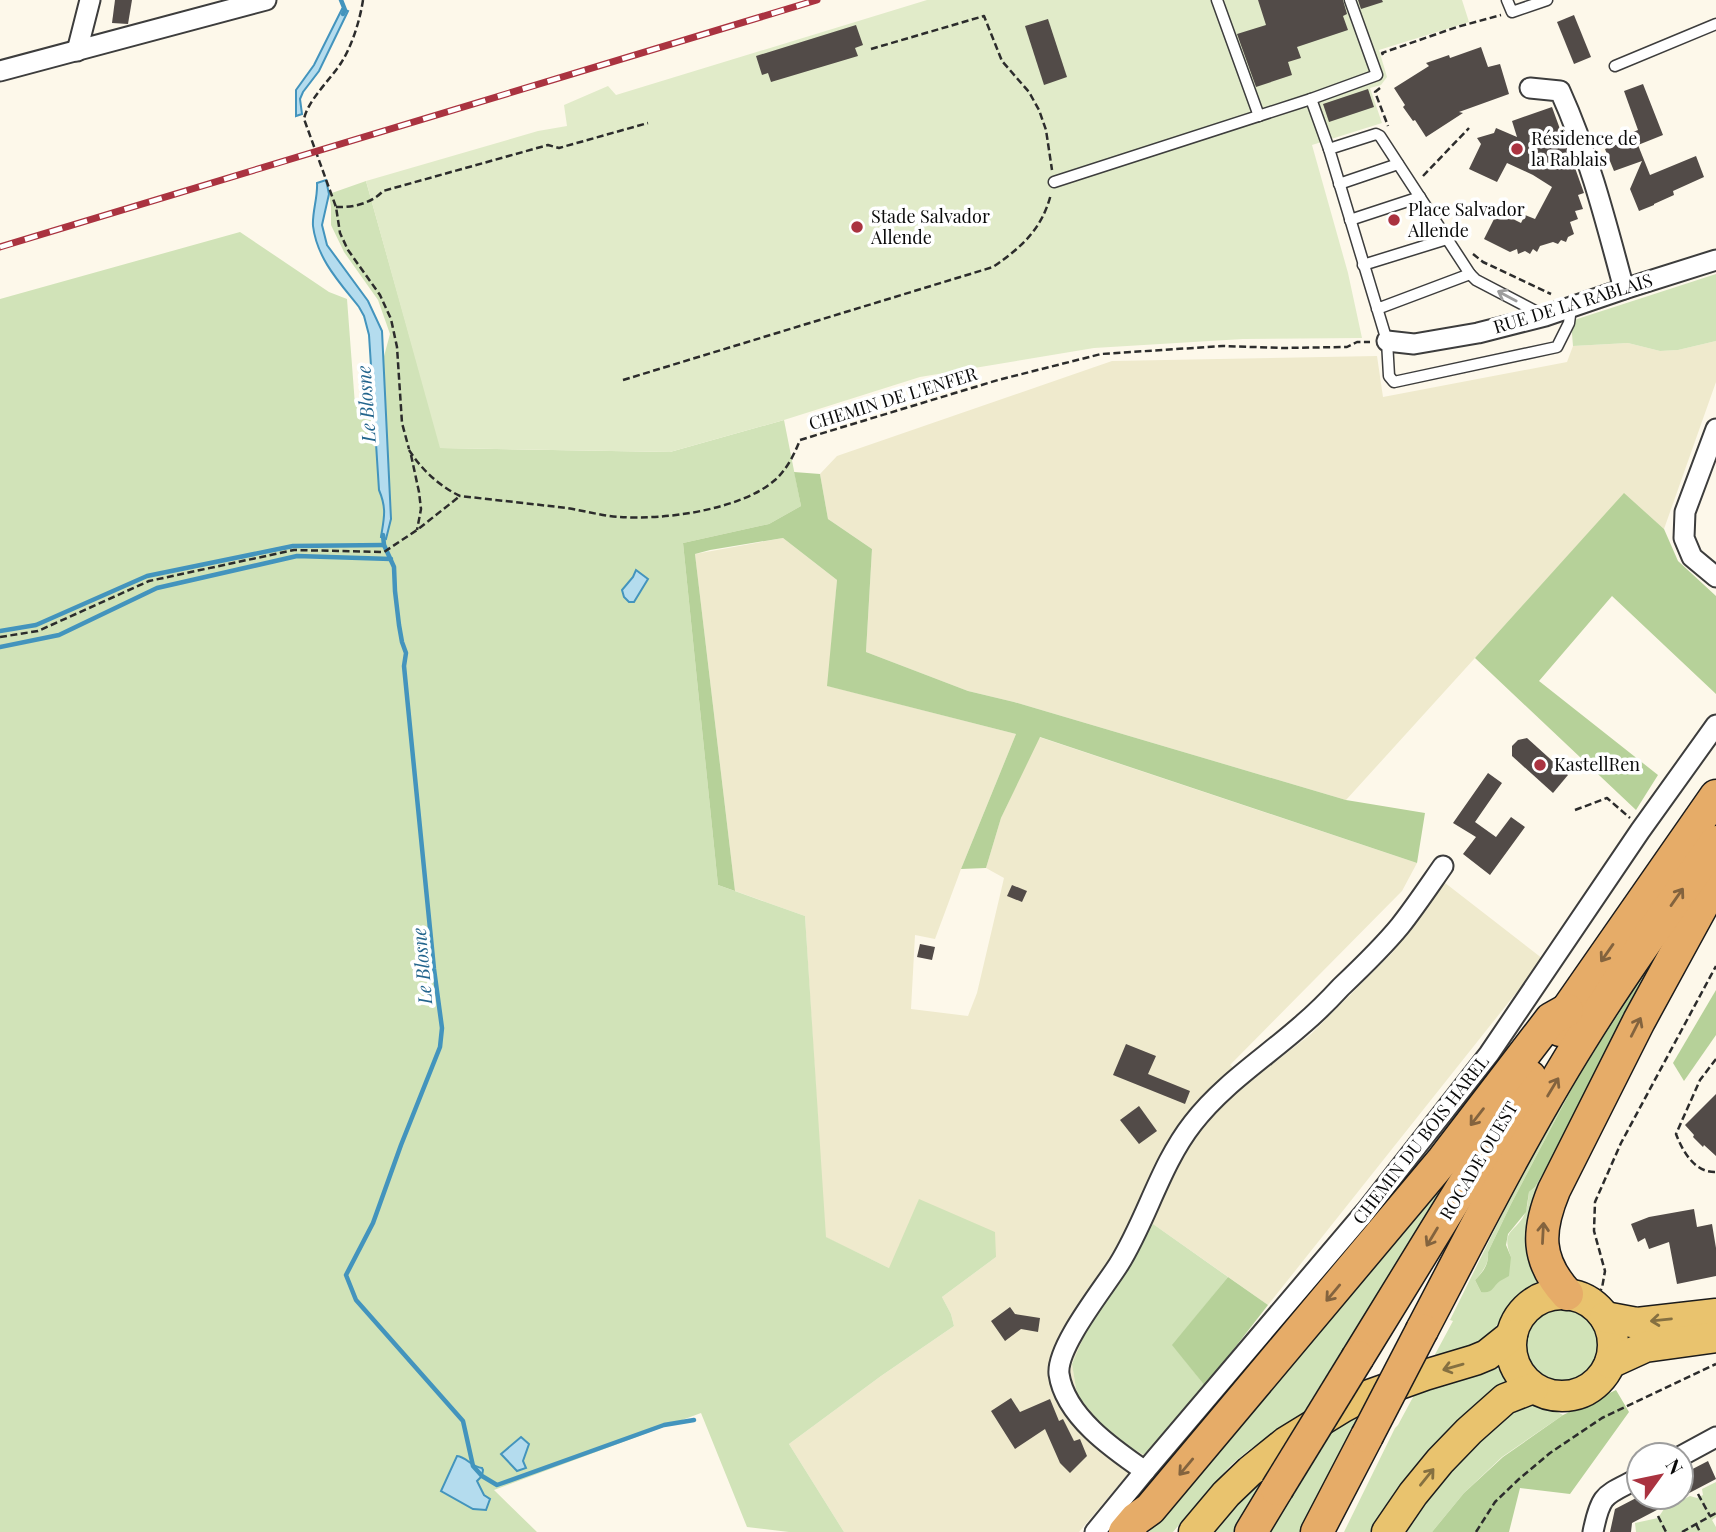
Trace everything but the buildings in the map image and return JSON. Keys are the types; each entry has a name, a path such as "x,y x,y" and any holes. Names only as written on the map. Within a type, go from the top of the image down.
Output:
{"highway":[{"name":"ROCADE OUEST","path":"1251,1532 1562,1027 1567,1010 1716,796"},
{"name":"ROCADE OUEST","path":"1317,1532 1507,1168 1580,1041 1650,934 1716,842"},
{"path":"1588,1305 1557,1283 1549,1270 1544,1256 1542,1232 1547,1207 1639,1021 1716,880"},
{"path":"1125,1532 1136,1519 1144,1521 1434,1170 1551,1019 1567,1010"},
{"path":"1332,1532 1339,1518 1335,1498"}],"main road":[{"path":"1588,1305 1613,1335 1613,1354 1601,1379 1578,1394 1550,1395 1533,1388 1519,1373 1515,1364 1512,1335 1519,1317 1532,1304 1549,1295 1588,1305 1637,1322 1716,1314"},
{"path":"1194,1532 1226,1494 1286,1442 1343,1407 1374,1393 1487,1355 1512,1335"},
{"path":"1610,1363 1645,1347 1716,1338"},
{"path":"1387,1532 1440,1461 1469,1430 1505,1399 1533,1388"}],"street":[{"path":"77,51 90,0"},
{"path":"0,71 266,0"},
{"path":"1530,88 1560,91 1597,188 1624,289"},
{"name":"RUE DE LA RABLAIS","path":"1387,341 1414,344 1478,333 1545,316 1716,260"},
{"path":"1716,429 1685,512 1684,538 1692,557 1716,578"},
{"name":"CHEMIN DU BOIS HAREL","path":"1095,1532 1366,1211 1451,1103 1517,1015 1640,831 1716,725"},
{"path":"1145,1471 1109,1447 1080,1416 1065,1395 1059,1372 1065,1348 1140,1227 1171,1156 1192,1123 1217,1097 1304,1024 1362,967 1400,926 1443,866"},
{"path":"1695,1448 1716,1437"},
{"path":"1593,1532 1598,1506 1607,1494 1625,1485"}],"lane":[{"path":"1217,0 1259,116"},
{"path":"1054,182 1377,75 1350,0"},
{"path":"1507,0 1512,12 1547,0"},
{"path":"1615,66 1716,24"},
{"path":"1311,99 1329,149 1387,341 1389,376 1394,382 1557,347 1574,307"},
{"path":"1329,149 1376,134 1380,136 1470,274 1476,280 1545,316"},
{"path":"1339,184 1398,164"},
{"path":"1350,220 1420,197"},
{"path":"1363,265 1447,239"},
{"path":"1377,309 1470,274"}],"path":[{"path":"363,0 361,17 342,61 307,110 304,119 336,207 340,233 348,250 380,295 391,319 397,347 402,423 420,500 417,530"},
{"path":"1386,64 1382,53 1457,27 1512,12"},
{"path":"623,380 993,267 1012,254 1032,234 1046,212 1054,182 1046,130 1029,92 1002,61 984,16 871,49"},
{"path":"1386,83 1375,92 1389,127"},
{"path":"336,207 350,207 371,201 383,191 548,145 559,148 648,123"},
{"path":"1421,178 1469,128"},
{"path":"1471,253 1483,262 1574,307"},
{"name":"CHEMIN DE L'ENFER","path":"410,450 419,465 445,488 460,496 619,517 691,513 742,499 773,482 787,467 800,440 1058,364 1101,354 1223,346 1347,346 1357,342 1387,341"},
{"path":"0,637 38,631 149,581 294,550 384,552 460,496"},
{"path":"1575,810 1607,798 1630,818 1640,831"},
{"path":"1588,1305 1602,1288 1605,1271 1594,1231 1595,1202 1621,1143 1716,966"},
{"path":"1716,1059 1700,1080 1676,1135 1682,1149 1698,1168 1706,1173 1716,1172"},
{"path":"1476,1532 1495,1502 1550,1453 1602,1418 1716,1364"},
{"path":"1698,1494 1710,1517"},
{"path":"1682,1532 1716,1513"},
{"path":"1658,1516 1666,1532"},
{"path":"1696,1524 1700,1532"}],"shaded area":[{"path":"1716,341 1716,382 1664,529 1624,494 1346,800 1014,702 968,691 866,652 872,549 828,519 820,474 837,456 1112,361 1377,356 1383,397 1567,362 1573,346 1628,343 1660,351 1678,350"},
{"path":"783,538 837,580 828,686 1016,734 935,939 915,935 911,1009 968,1016 977,993 1004,878 986,868 1001,818 1039,737 1417,863 1402,891 1230,1065 1251,1081 1311,1034 1392,953 1423,912 1440,879 1543,959 1268,1305 1153,1224 1072,1363 1077,1395 1112,1437 1144,1455 1079,1532 844,1532 789,1444 954,1326 942,1297 996,1257 889,1268 825,1237 805,916 735,891 695,554"}],"green space":[{"name":"Stade Salvador Allende","path":"927,0 1462,0 1469,22 1379,50 1387,77 1381,85 1370,88 1382,123 1312,145 1348,273 1362,338 1243,339 1094,348 920,377 784,420 670,452 440,448 366,181 538,131 567,126 564,105 608,86 616,95"},
{"path":"366,181 441,448 670,452 784,420 801,506 769,524 683,543 718,885 805,916 826,1237 889,1268 919,1199 995,1232 996,1257 942,1297 954,1326 789,1444 844,1532 789,1532 747,1527 701,1413 494,1490 537,1532 0,1532 0,299 240,232 329,292 347,299 355,405 373,397 390,334 378,300 344,252 331,225 329,194"},
{"path":"1716,274 1716,341 1678,350 1660,351 1628,343 1573,346 1571,321"},
{"path":"794,472 820,474 828,519 872,549 866,652 968,691 1014,702 1346,800 1425,813 1417,863 1040,737 1001,818 986,868 961,869 1016,734 827,686 837,580 783,538 695,554 735,891 718,885 683,543 769,524 801,506"},
{"path":"1624,493 1664,529 1678,561 1716,596 1716,694 1612,596 1539,681 1658,775 1636,810 1475,658"},
{"path":"1716,864 1572,1141 1542,1283 1519,1297 1480,1343 1432,1360 1525,1168 1594,1044","holes":["1632,993 1558,1149 1535,1187 1529,1192 1523,1217 1509,1235 1507,1240 1511,1257 1481,1292 1475,1280 1485,1267 1488,1252 1511,1204 1581,1071"]},
{"path":"1646,975 1653,977 1558,1149 1535,1187 1529,1192 1526,1212 1508,1234 1506,1245 1511,1257 1509,1276 1490,1291 1481,1292 1475,1280 1485,1268 1488,1252 1511,1204 1581,1071"},
{"path":"1716,990 1716,1035 1684,1081 1673,1063"},
{"path":"1482,1130 1337,1365 1331,1369 1304,1413 1231,1465 1173,1532 1149,1532 1208,1460 1212,1462"},
{"path":"1153,1224 1228,1277 1173,1345 1205,1386 1144,1455 1112,1437 1077,1395 1072,1364 1087,1329"},
{"path":"1228,1277 1268,1305 1205,1386 1172,1345"},
{"path":"1562,1306 1577,1309 1590,1317 1598,1330 1601,1345 1598,1360 1590,1373 1577,1381 1562,1384 1547,1381 1534,1373 1526,1360 1523,1345 1526,1330 1534,1317 1547,1309"},
{"path":"1494,1366 1500,1370 1506,1382 1492,1392 1374,1532 1344,1532 1395,1428 1419,1386"},
{"path":"1616,1390 1629,1412 1570,1494 1520,1488 1509,1532 1432,1532 1464,1493 1503,1457 1563,1415"},
{"path":"1536,1401 1563,1415 1502,1457 1464,1493 1432,1532 1407,1532 1434,1489 1501,1416"},
{"path":"1368,1405 1307,1532 1264,1532 1333,1423"},
{"path":"1275,1462 1235,1532 1206,1532"},
{"path":"1716,1482 1716,1517 1712,1520 1716,1532 1636,1532 1635,1523 1658,1518 1663,1511 1695,1511 1695,1497 1703,1495 1702,1489"}],"water":[{"path":"342,9 348,11 319,71 303,92 300,99 302,114 296,116 296,90 314,65"},
{"path":"326,180 329,194 322,225 327,245 368,301 382,331 391,519 386,539 381,537 384,508 379,490 369,335 359,307 324,260 315,238 313,215 317,183"},
{"path":"636,570 648,579 634,602 629,602 622,590"},
{"path":"521,1437 529,1444 523,1461 526,1468 517,1471 501,1454"},
{"path":"457,1456 482,1468 482,1476 477,1481 484,1495 490,1499 486,1510 473,1509 441,1491"}],"waterway":[{"name":"Le Blosne","path":"341,0 345,10 343,14"},
{"name":"Le Blosne","path":"383,535 384,545 394,567 399,625 406,653 404,666 442,1028 440,1047 373,1223 346,1275 356,1300 463,1421 473,1466 482,1476 497,1485 664,1425 694,1420"},
{"path":"0,631 36,625 147,576 293,546 384,545"},
{"path":"0,647 59,635 157,588 297,556 391,559"}],"railway":[{"path":"0,247 817,0"}],"place":[{"name":"Résidence de la Rablais","path":"1517,149"},
{"name":"Place Salvador Allende","path":"1394,220"},
{"name":"Stade Salvador Allende","path":"857,227"},
{"name":"KastellRen","path":"1540,765"}]}
